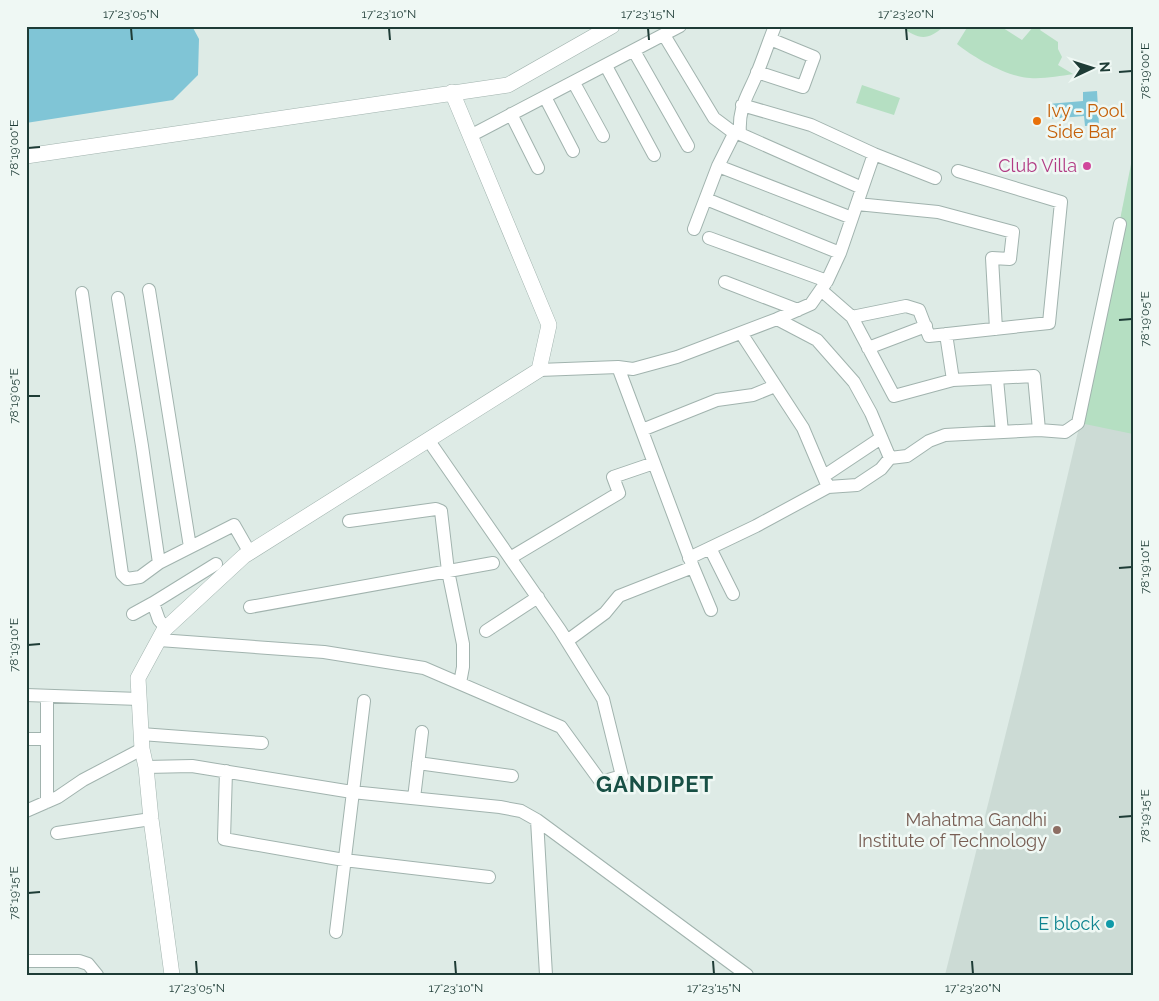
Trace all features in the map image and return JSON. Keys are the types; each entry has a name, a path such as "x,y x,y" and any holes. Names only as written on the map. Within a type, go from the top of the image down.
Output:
{"street":[{"path":"26,156 508,85 612,26"},
{"path":"470,136 680,26"},
{"path":"694,228 718,166 735,132 742,106 775,26"},
{"path":"664,35 714,118 735,132 862,188"},
{"path":"757,72 803,87 806,80 814,57 770,39"},
{"path":"634,51 688,146"},
{"path":"606,66 654,155"},
{"path":"574,83 603,136"},
{"path":"452,92 549,325 539,370"},
{"path":"545,97 573,151"},
{"path":"742,106 811,125 874,154 935,178"},
{"path":"511,114 538,168"},
{"path":"172,975 146,767 141,742 138,678 162,634 244,556 539,370 618,367 632,369 677,357 811,304 824,286 840,253 874,154"},
{"path":"718,166 852,218"},
{"path":"852,318 906,306 919,310 929,336 1049,323 1061,202 958,171"},
{"path":"706,199 840,253"},
{"path":"857,204 938,212 1013,232 1010,259 992,258 996,329"},
{"path":"826,482 857,485 881,469 890,458 907,456 929,442 945,435 1039,430 1065,432 1078,423 1120,224"},
{"path":"709,238 824,286 852,318 894,396 953,380 1034,376 1039,430"},
{"path":"725,282 798,310"},
{"path":"149,290 190,547"},
{"path":"82,293 122,574 128,579 140,577 159,563 234,525 250,553"},
{"path":"118,298 159,563"},
{"path":"777,319 817,340 854,382 890,458"},
{"path":"868,348 926,326"},
{"path":"741,333 803,428 826,482"},
{"path":"946,334 953,380"},
{"path":"618,367 691,563 711,610"},
{"path":"997,379 1002,432"},
{"path":"642,430 717,400 753,395 775,386"},
{"path":"567,641 605,613 619,596 691,563 710,548 756,526 826,482 881,438"},
{"path":"162,634 324,652 424,668 560,727 602,782 622,776 602,699 538,597 429,440"},
{"path":"510,558 619,493 613,477 654,463"},
{"path":"349,522 436,509 441,511 448,571 463,644 463,667 460,683"},
{"path":"710,548 733,594"},
{"path":"133,614 216,564"},
{"path":"250,607 493,564"},
{"path":"486,631 538,597"},
{"path":"153,603 162,634"},
{"path":"26,695 139,699"},
{"path":"46,696 47,802"},
{"path":"336,932 364,701"},
{"path":"414,798 422,732"},
{"path":"26,739 46,739"},
{"path":"26,810 58,798 141,742 262,743"},
{"path":"418,763 512,776"},
{"path":"146,767 192,766 352,792 500,807 521,811 538,820 747,975"},
{"path":"226,771 224,839 344,860 489,877"},
{"path":"57,833 151,819"},
{"path":"538,820 546,975"},
{"path":"26,961 79,961 88,964 97,975"}],"shaded area":[{"name":"Mahatma Gandhi Institute of Technology","path":"1123,206 1133,208 1133,975 945,975 1021,673 1080,423"}],"green space":[{"path":"900,26 944,26 932,35 922,37 912,34"},
{"path":"968,26 1000,26 1022,40 1034,26 1042,26 1040,30 1058,42 1058,49 1062,57 1058,65 1073,74 1046,78 1021,77 982,61 957,44"},
{"path":"862,85 900,98 894,115 856,103"},
{"path":"1133,154 1133,434 1080,423"}],"water":[{"path":"26,26 192,26 199,39 198,75 173,100 26,123"},
{"path":"1097,91 1099,125 1085,126 1084,116 1049,119 1048,104 1083,101 1083,92"}],"place":[{"name":"Ivy - Pool Side Bar","path":"1037,121"},
{"name":"Club Villa","path":"1087,166"},
{"name":"Mahatma Gandhi Institute of Technology","path":"1057,830"},
{"name":"E block","path":"1110,924"}],"district":[{"name":"GANDIPET","path":"655,784"}]}
